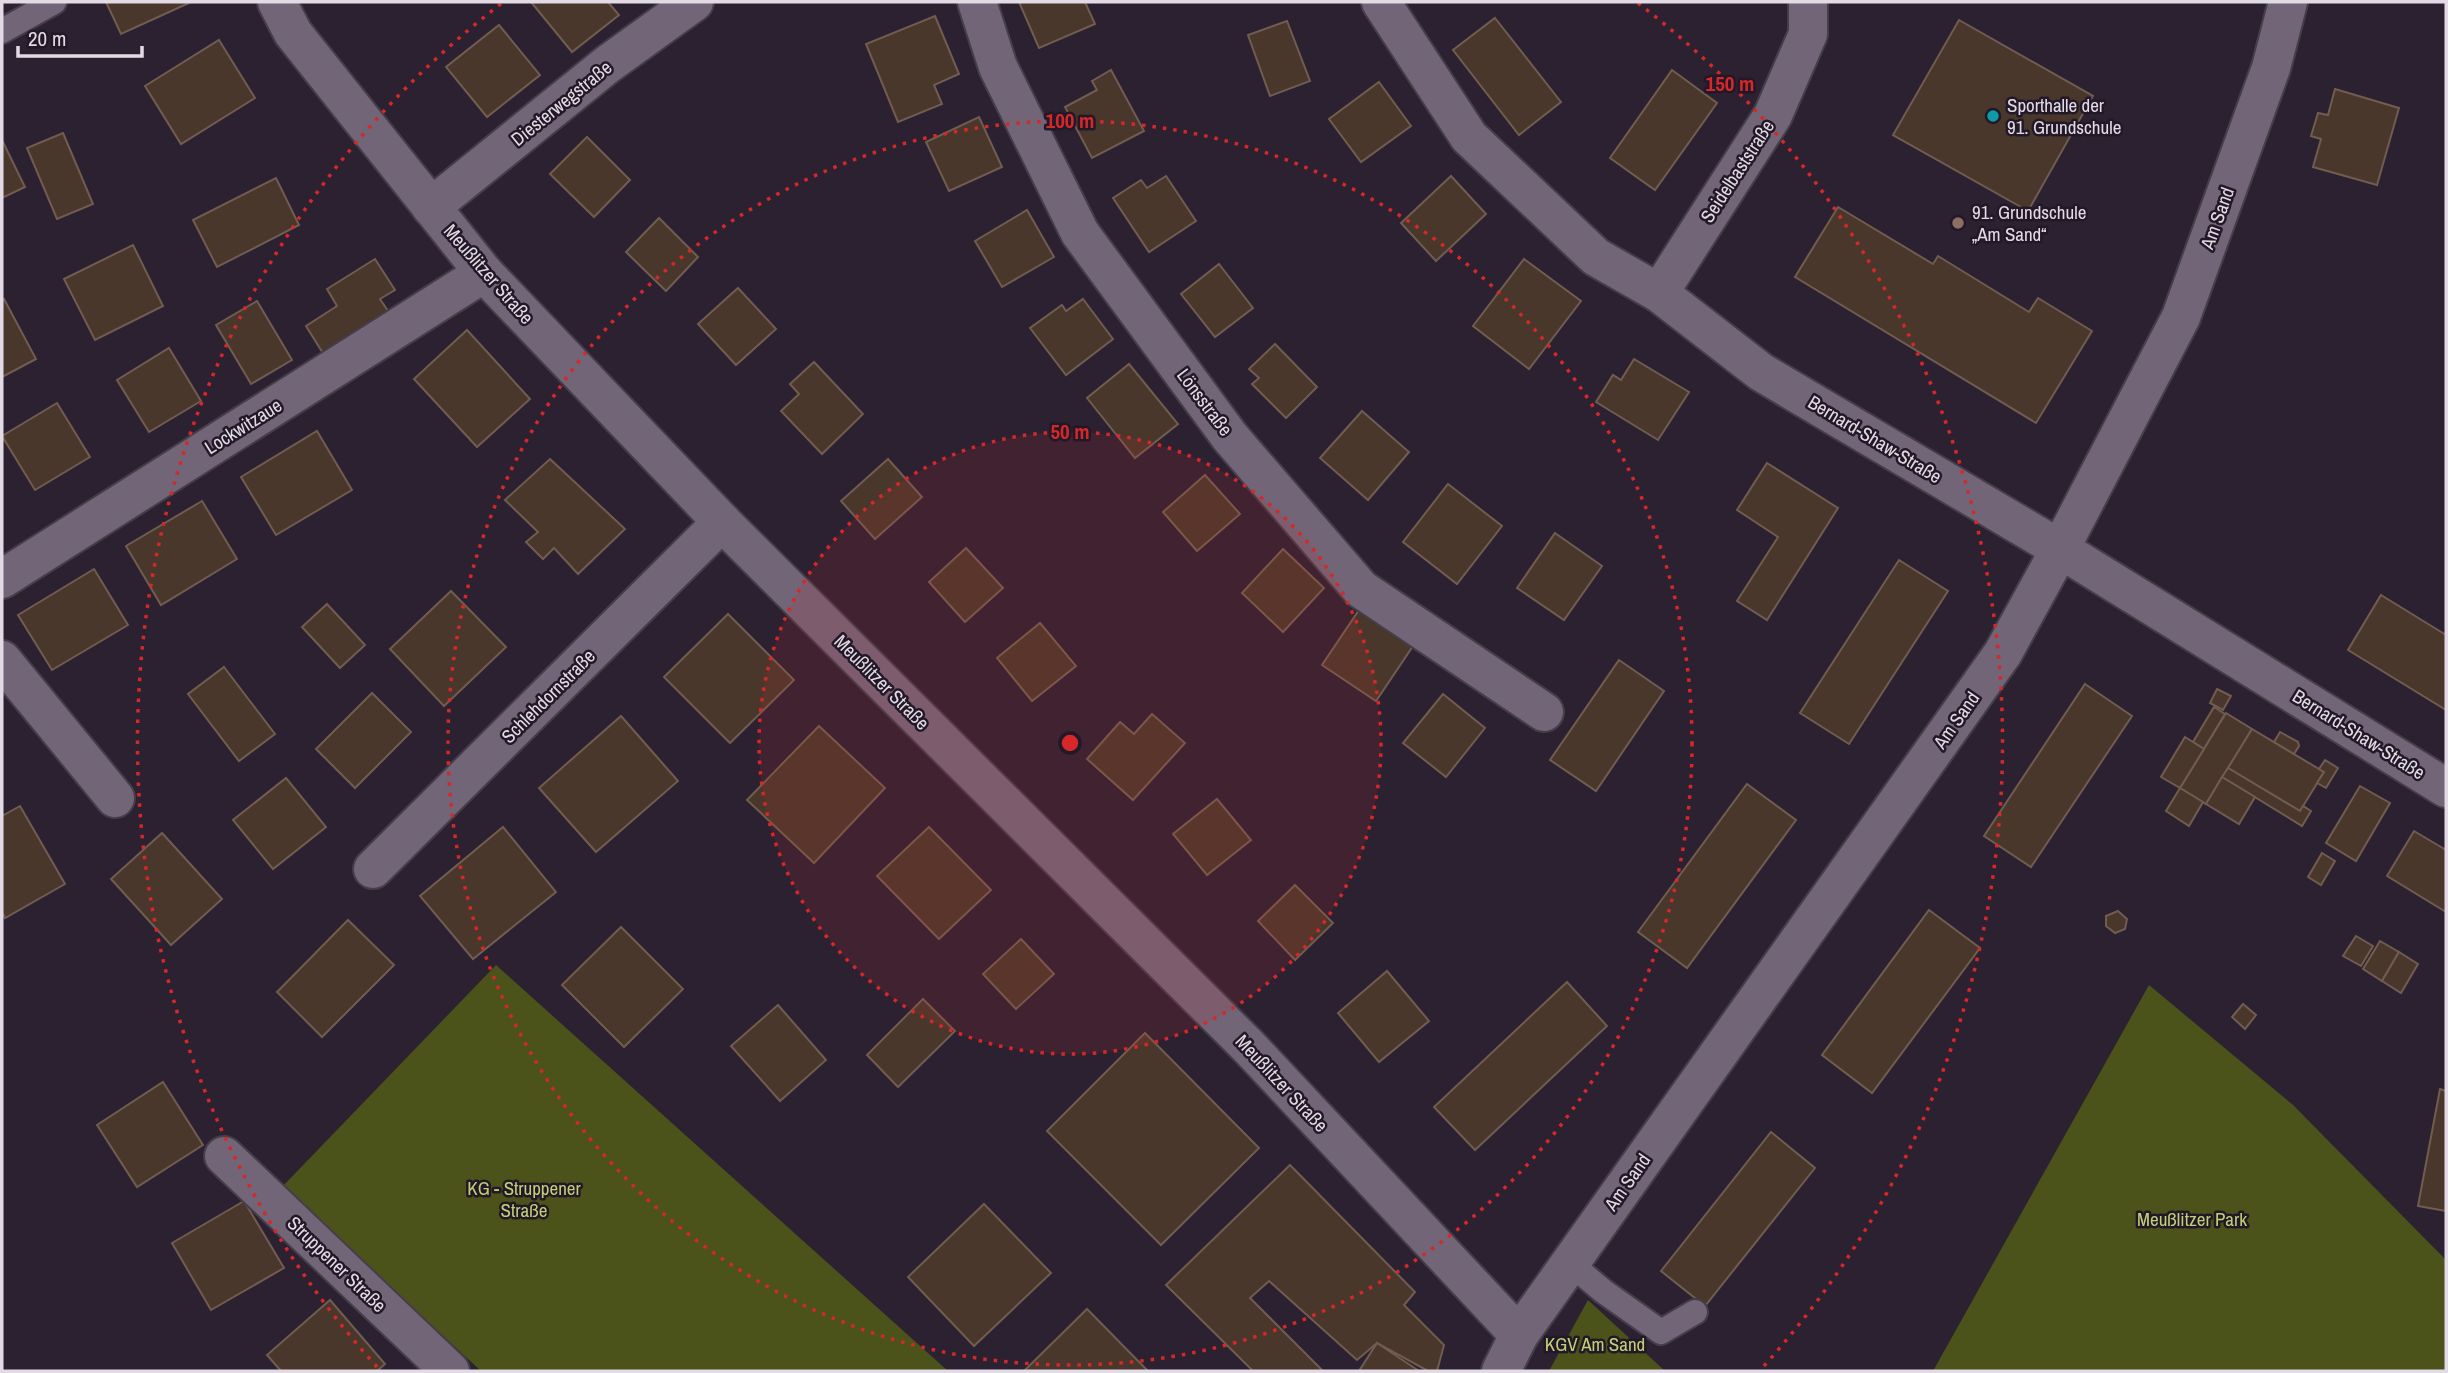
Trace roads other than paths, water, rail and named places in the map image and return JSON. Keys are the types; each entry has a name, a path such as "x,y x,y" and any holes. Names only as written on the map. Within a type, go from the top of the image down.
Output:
{"street":[{"name":"Meußlitzer Straße","path":"277,2 293,33 484,273 722,522 1249,1047 1519,1335"},
{"name":"Diesterwegstraße","path":"431,207 608,64 694,2"},
{"name":"Lönsstraße","path":"977,2 998,67 1080,233 1230,437 1361,589 1544,712"},
{"name":"Bernard-Shaw-Straße","path":"1381,2 1468,137 1596,257 1659,293 1761,372 2060,549 2446,788"},
{"name":"Seidelbaststraße","path":"1659,293 1773,115 1808,34 1808,2"},
{"name":"Am Sand","path":"1501,1371 1519,1335 2003,653 2181,317 2271,68 2288,2"},
{"name":"Lockwitzaue","path":"2,579 484,273"},
{"name":"Schlehdornstraße","path":"373,869 722,522"},
{"path":"2,660 115,798"},
{"name":"Struppener Straße","path":"224,1157 450,1371"}],"lane":[{"path":"2,31 54,2"},
{"path":"1570,1263 1603,1291 1661,1332 1695,1312"}],"place":[{"name":"Sporthalle der 91. Grundschule","path":"1993,116"},
{"name":"91. Grundschule „Am Sand“","path":"1958,223"}],"park label":[{"name":"KG - Struppener Straße","path":"524,1199"},
{"name":"Meußlitzer Park","path":"2192,1219"},
{"name":"KGV Am Sand","path":"1595,1344"}]}
